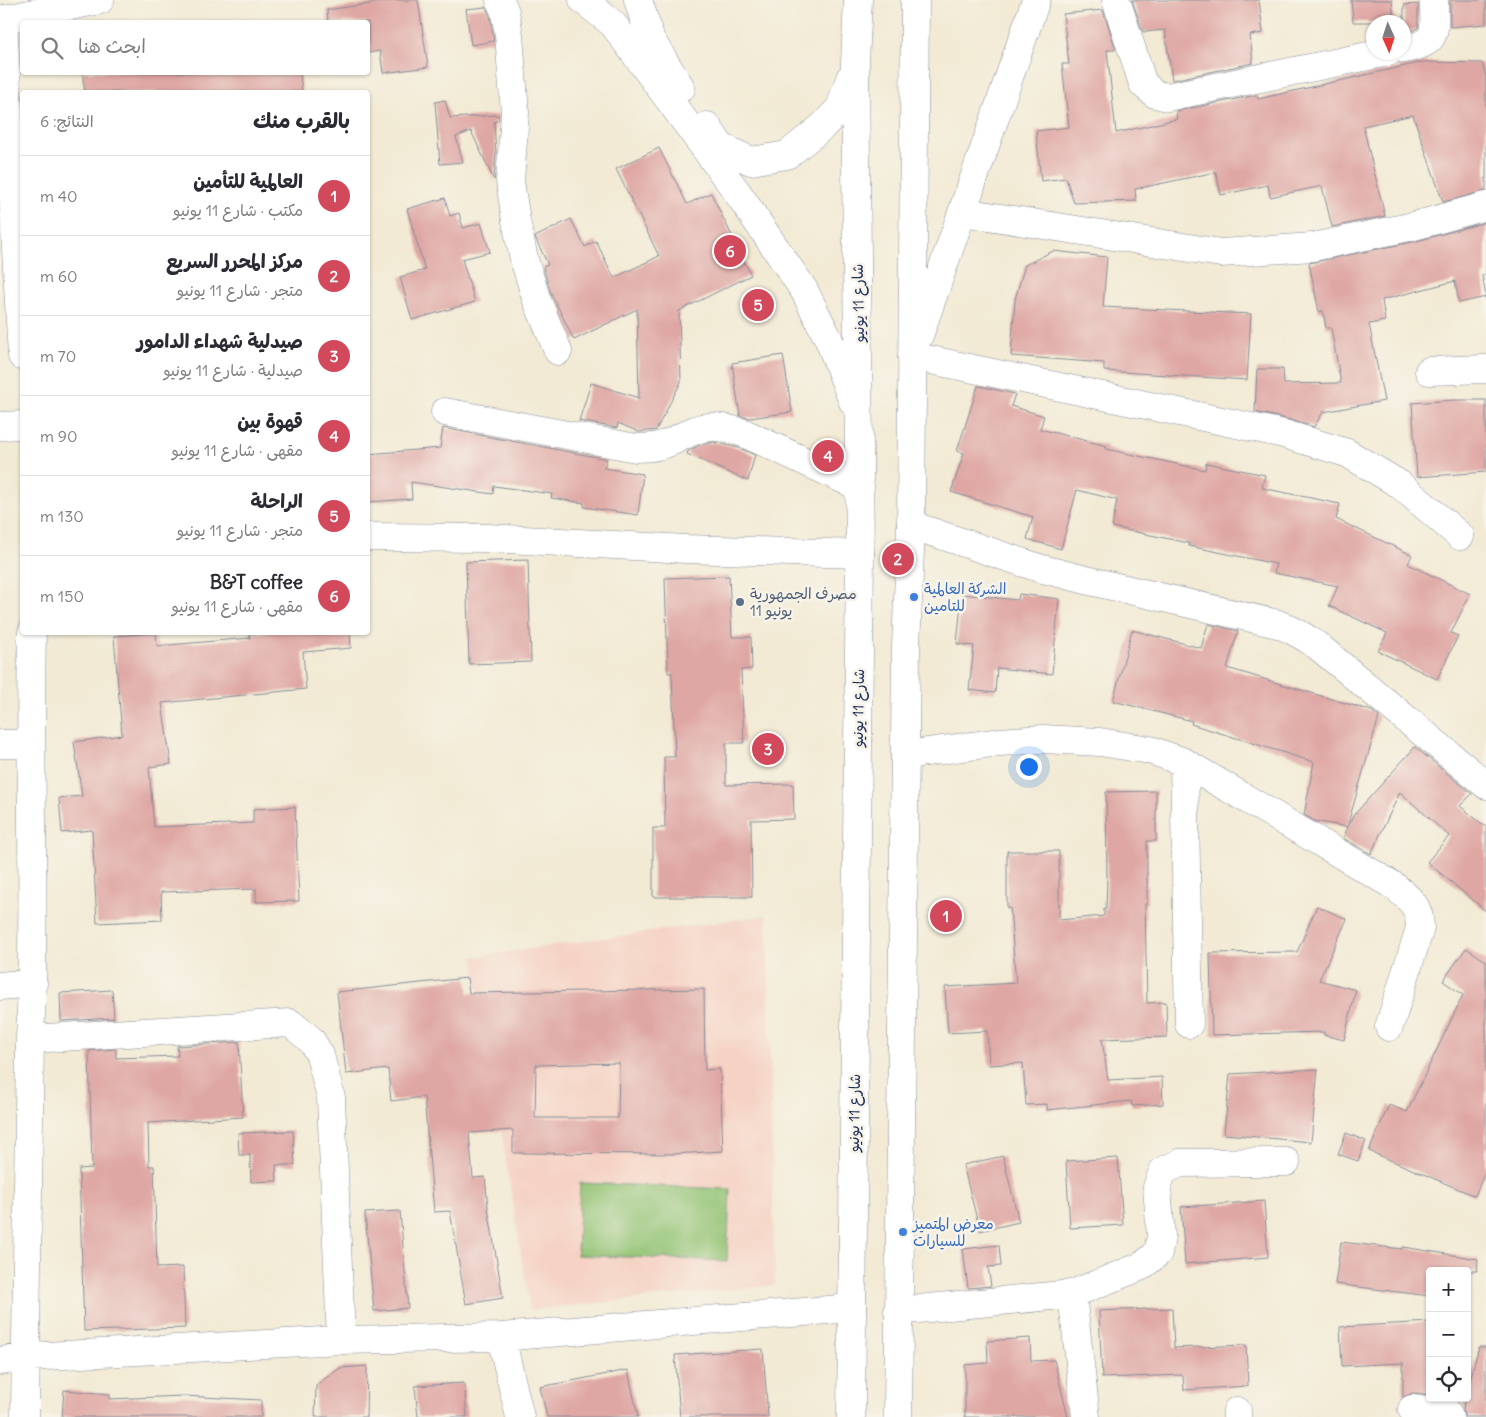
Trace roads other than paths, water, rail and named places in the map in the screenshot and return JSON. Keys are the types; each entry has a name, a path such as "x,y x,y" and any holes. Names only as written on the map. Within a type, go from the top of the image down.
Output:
{"main road":[{"path":"20,322 2,19 100,0"},
{"path":"500,0 505,12 510,45 514,113 510,181 516,221 524,259 536,298 558,351"},
{"path":"582,0 613,24 737,192 804,290 829,340 860,419"},
{"path":"638,0 651,40 670,73 721,147 751,161 787,155 822,127 840,108 855,63"},
{"name":"شارع 11 يونيو","path":"850,1417 860,554 855,63 858,0"},
{"path":"898,1417 906,647 911,525 915,0"},
{"path":"912,356 1036,0"},
{"path":"1116,0 1143,84 1155,94 1167,98 1366,57"},
{"path":"1411,48 1420,46 1431,38 1434,32 1434,0"},
{"path":"963,212 1221,253 1313,247 1414,226 1486,206"},
{"path":"912,356 1284,434 1347,453 1399,484 1460,536"},
{"path":"1429,371 1486,369"},
{"path":"445,412 636,448 659,446 708,426 727,428 744,433 860,487"},
{"path":"0,426 20,425"},
{"path":"911,525 1039,568 1289,628 1319,647 1486,786"},
{"path":"370,537 488,538 686,549 860,554"},
{"path":"26,1417 30,1039 33,983 30,744 32,635"},
{"path":"905,755 1000,742 1043,739 1100,742 1150,750 1184,762 1394,886 1413,903 1418,911 1420,928 1389,1027"},
{"path":"0,744 30,744"},
{"path":"1184,762 1189,1024"},
{"path":"0,986 33,983"},
{"path":"30,1039 290,1022 311,1040 320,1055 331,1098 341,1340"},
{"path":"898,1311 1072,1294 1142,1266 1158,1253 1161,1236 1157,1187 1163,1171 1180,1163 1286,1162"},
{"path":"1072,1294 1086,1417"},
{"path":"0,1361 341,1340 501,1337 852,1308"},
{"path":"501,1337 520,1417"},
{"path":"1412,1409 1447,1412 1449,1417"}],"place":[{"name":"B&T coffee","path":"730,251"},
{"name":"الراحلة","path":"758,305"},
{"name":"قهوة بين","path":"828,456"},
{"name":"مركز المحرر السريع","path":"898,559"},
{"name":"الشركة العالمية للتامين","path":"914,597"},
{"name":"مصرف الجمهورية 11 يونيو","path":"740,602"},
{"name":"صيدلية شهداء الدامور","path":"768,749"},
{"name":"العالمية للتأمين","path":"946,916"},
{"name":"معرض المتميز للسيارات","path":"903,1232"}]}
